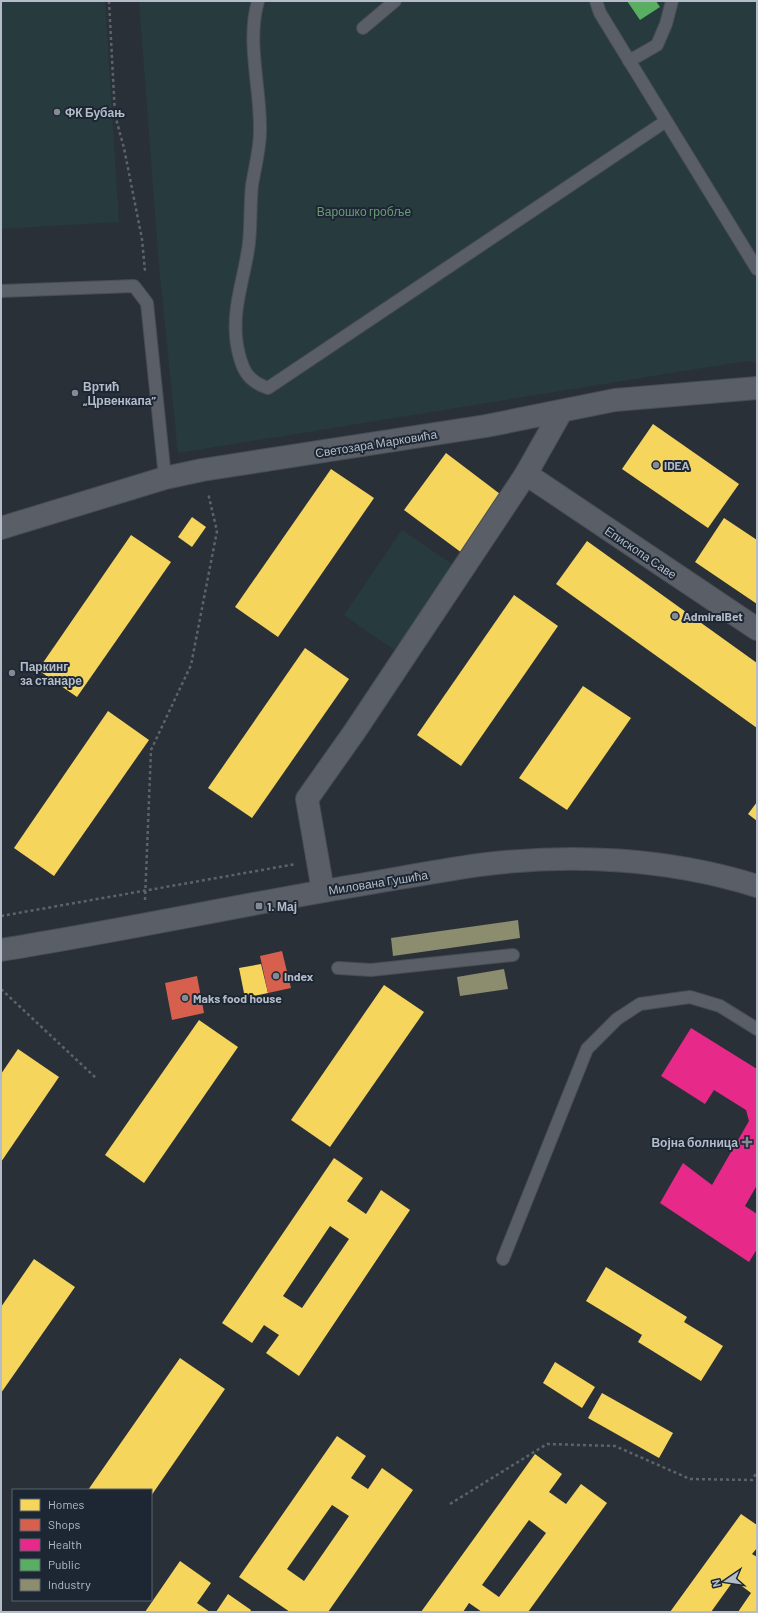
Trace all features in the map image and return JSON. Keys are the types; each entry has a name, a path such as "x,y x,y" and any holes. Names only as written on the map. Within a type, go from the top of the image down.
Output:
{"street":[{"name":"Светозара Марковића","path":"1,528 165,478 202,470 486,426 615,400 757,388"},
{"path":"323,891 307,799 355,731 526,474 561,412"},
{"name":"Епископа Саве","path":"526,474 757,629"},
{"name":"Милована Гушића","path":"1,950 323,891 479,865 535,860 589,859 652,864 702,872 757,886"}],"lane":[{"path":"258,1 253,16 260,131 252,186 249,243 236,303 237,344 246,374 257,384 268,388 666,121"},
{"path":"363,28 394,1"},
{"path":"596,1 600,14 757,269"},
{"path":"629,61 657,45 666,24 672,1"},
{"path":"1,291 134,286 147,303 165,478"},
{"path":"338,968 371,970 513,955"},
{"path":"503,1259 587,1049 617,1019 640,1004 690,997 720,1006 757,1029"}],"path":[{"path":"109,1 115,115 124,148 142,239 147,303"},
{"path":"144,924 151,750 191,665 217,532 202,470"},
{"path":"1,916 146,892 318,860"},
{"path":"1,990 97,1079"},
{"path":"450,1504 547,1444 614,1446 690,1479 752,1480 757,1472"}],"green space":[{"name":"ФК Бубањ","path":"1,1 105,1 119,222 1,229"},
{"name":"Варошко гробље","path":"139,1 757,1 757,363 746,361 178,453 159,266"},
{"path":"402,530 455,566 397,652 344,615"}],"building: Homes":[{"path":"653,424 739,484 708,528 622,469"},
{"path":"446,453 504,497 462,553 404,510"},
{"path":"331,469 374,498 278,637 235,607"},
{"path":"192,517 206,527 192,547 178,537"},
{"path":"724,518 757,540 757,604 695,562"},
{"path":"131,535 171,562 77,697 38,670"},
{"path":"587,541 757,663 757,728 556,584"},
{"path":"514,595 558,626 461,766 417,735"},
{"path":"305,648 349,679 252,818 208,788"},
{"path":"583,686 631,718 567,810 519,778"},
{"path":"108,711 149,740 54,876 14,848"},
{"path":"757,802 757,821 748,814"},
{"path":"261,964 268,993 245,998 239,968"},
{"path":"384,985 424,1012 330,1147 291,1120"},
{"path":"199,1020 238,1047 144,1183 105,1155"},
{"path":"18,1049 59,1077 1,1162 1,1074"},
{"path":"334,1158 363,1178 347,1201 366,1214 381,1190 410,1210 299,1376 266,1353 279,1335 264,1325 252,1343 222,1323","holes":["330,1226 349,1239 302,1308 283,1296"]},
{"path":"34,1259 75,1287 1,1393 1,1307"},
{"path":"606,1267 687,1317 684,1322 723,1346 701,1381 638,1342 642,1335 586,1301"},
{"path":"180,1358 225,1389 152,1495 152,1489 89,1489"},
{"path":"555,1362 595,1387 582,1408 543,1383"},
{"path":"602,1393 673,1433 659,1458 588,1418"},
{"path":"337,1436 366,1456 351,1478 368,1489 382,1468 413,1490 328,1612 290,1612 239,1577","holes":["332,1505 349,1516 304,1581 287,1569"]},
{"path":"535,1454 562,1474 549,1492 566,1504 581,1484 607,1503 528,1612 482,1612 469,1603 463,1612 421,1612","holes":["529,1520 546,1533 499,1597 482,1585"]},
{"path":"741,1514 757,1525 757,1548 752,1554 757,1557 757,1612 738,1612 751,1593 734,1580 711,1612 670,1612"},
{"path":"180,1561 211,1583 197,1603 210,1612 145,1612"},
{"path":"228,1594 251,1610 250,1612 216,1612"}],"building: Shops":[{"name":"Index","path":"282,951 291,988 268,993 260,956"},
{"name":"Maks food house","path":"197,976 204,1013 172,1020 165,983"}],"building: Health":[{"name":"Војна болница","path":"691,1028 757,1069 757,1185 745,1206 757,1214 757,1249 749,1262 660,1203 683,1163 712,1185 749,1121 746,1110 714,1090 705,1104 661,1076"}],"building: Public":[{"path":"627,1 656,1 660,7 640,20"}],"building: Industry":[{"path":"518,920 520,938 393,956 391,938"},
{"path":"504,969 508,989 460,996 457,977"}],"place":[{"name":"ФК Бубањ","path":"57,112"},
{"name":"Вртић „Црвенкапа”","path":"75,393"},
{"name":"IDEA","path":"656,465"},
{"name":"AdmiralBet","path":"675,616"},
{"name":"Паркинг за станаре","path":"12,673"},
{"name":"1. Мај","path":"259,906"},
{"name":"Index","path":"276,976"},
{"name":"Maks food house","path":"185,998"},
{"name":"Војна болница","path":"747,1142"}]}
